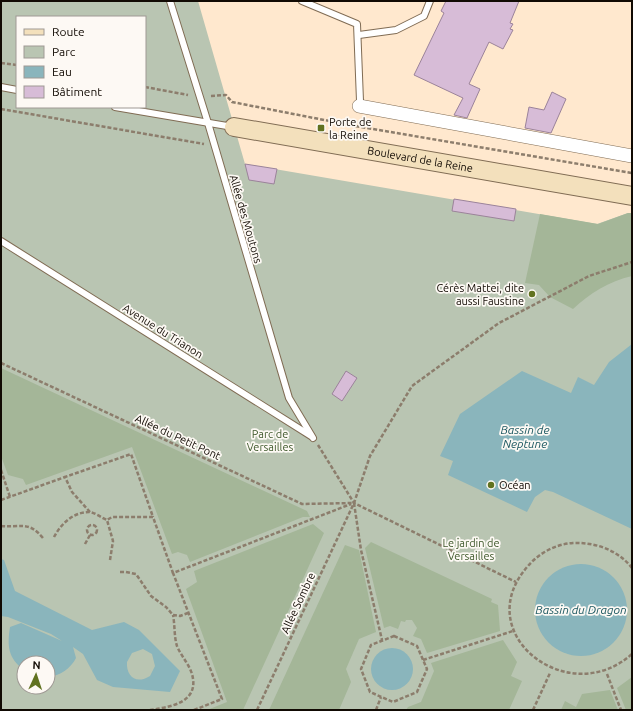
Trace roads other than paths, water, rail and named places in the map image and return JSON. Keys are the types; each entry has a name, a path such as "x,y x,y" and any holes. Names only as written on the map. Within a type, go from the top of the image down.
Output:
{"street":[{"path":"360,104 632,156"},
{"name":"Boulevard de la Reine","path":"234,127 632,196"}],"lane":[{"name":"Allée des Moutons","path":"170,1 215,146 289,398 314,438"},
{"path":"302,1 358,24 360,104"},
{"path":"359,35 396,30 424,16 430,1"},
{"path":"1,87 16,90"},
{"name":"Boulevard de la Reine","path":"121,108 234,127"},
{"name":"Avenue du Trianon","path":"1,241 314,438"}],"water":[{"name":"Bassin de Neptune","path":"632,344 632,529 553,492 545,490 535,497 527,512 448,475 453,461 440,456 460,414 522,371 571,393 578,377 594,385 609,362"},
{"path":"1,559 4,560 15,591 92,630 124,622 139,630 180,671 170,692 113,687 97,680 83,654 73,647 76,658 74,662 61,673 56,675 56,655 16,655 16,662 15,661 9,646 10,627 21,623 62,641 51,634 8,617 1,616","holes":["143,649 152,654 155,666 150,676 140,680 133,678 130,675 127,662 132,653"]},
{"name":"Bassin du Dragon","path":"581,564 599,567 614,577 624,592 627,610 624,628 614,643 599,653 581,656 563,653 548,643 538,628 535,610 538,592 548,577 563,567"},
{"path":"392,648 407,654 413,669 407,684 392,690 377,684 371,669 377,654"}],"place":[{"name":"Porte de la Reine","path":"321,128"},
{"name":"Cérès Mattei, dite aussi Faustine","path":"532,294"},
{"name":"Océan","path":"491,485"}],"park label":[{"name":"Parc de Versailles","path":"270,440"},
{"name":"Le jardin de Versailles","path":"471,549"}]}
